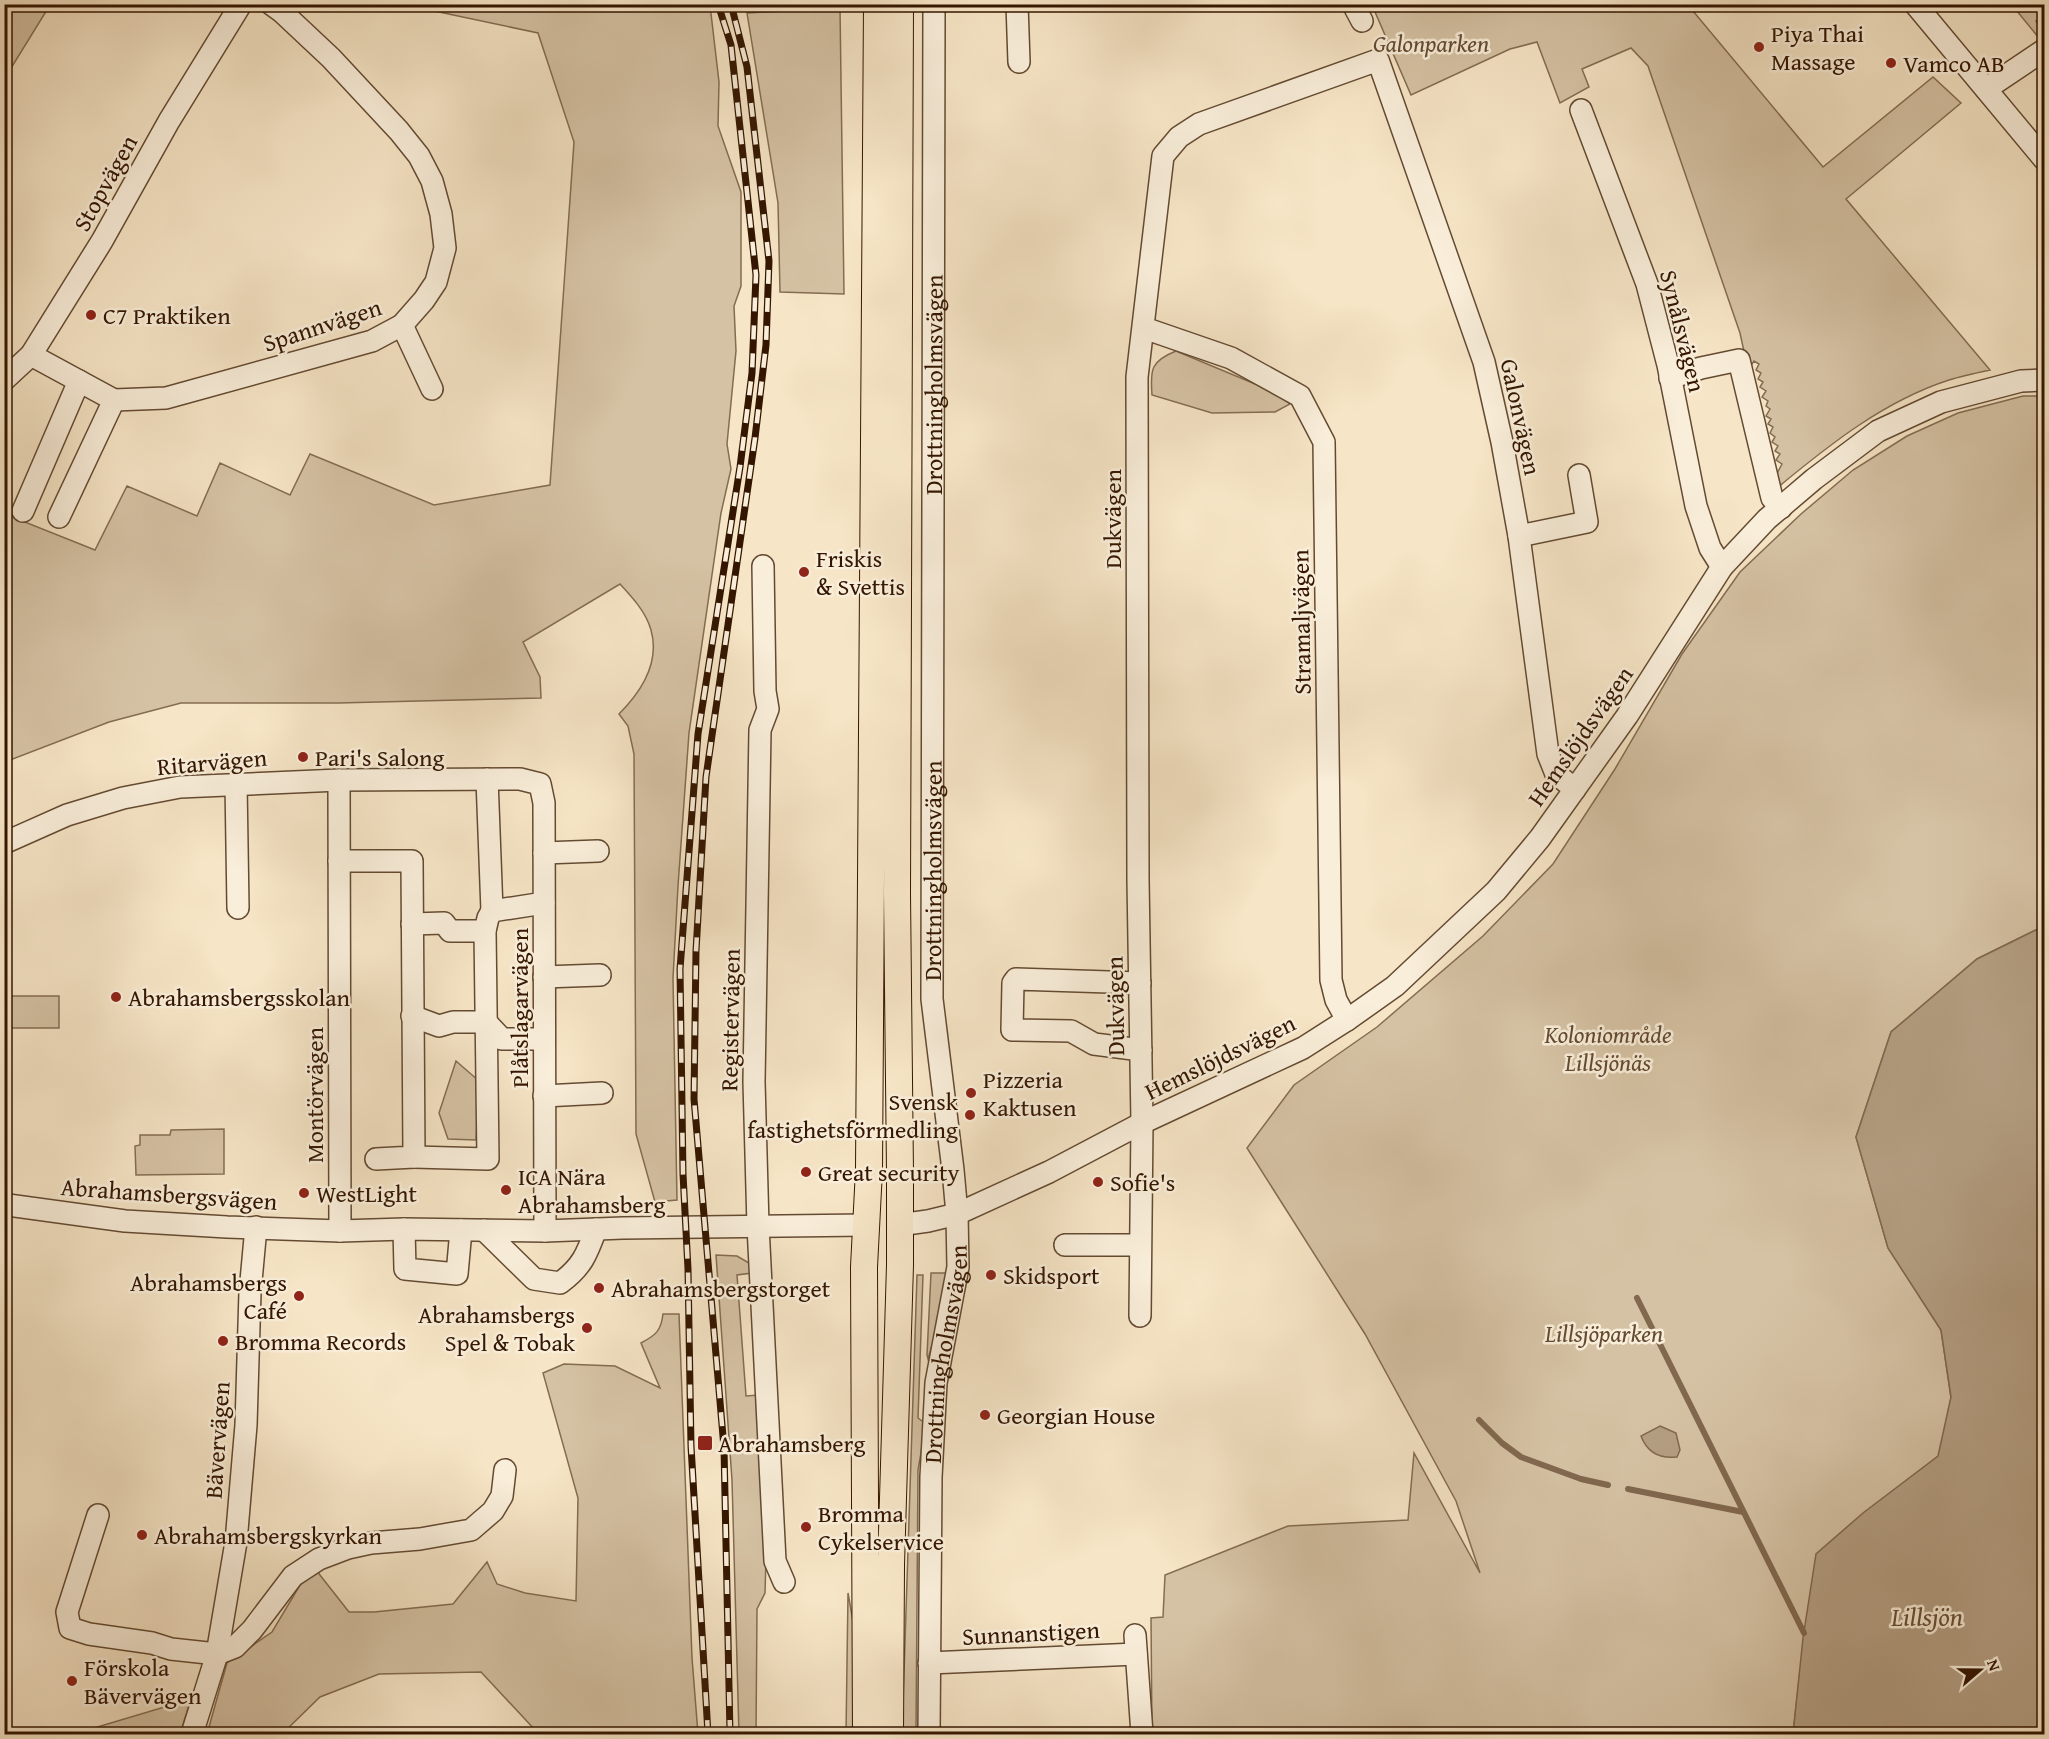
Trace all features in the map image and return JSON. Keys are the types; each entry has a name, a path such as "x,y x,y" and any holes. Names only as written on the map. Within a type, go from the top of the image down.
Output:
{"main road":[{"path":"866,1734 866,1225 869,1170 873,745 877,4"},
{"name":"Drottningholmsvägen","path":"890,1734 891,1565 899,1225 897,870 900,4"},
{"path":"866,1225 899,1225"}],"street":[{"name":"Stopvägen","path":"4,380 31,355 102,242 169,121 241,4"},
{"name":"Spannvägen","path":"114,400 166,398 372,341 402,325 436,282 445,248 441,214 432,181 419,156 399,131 331,58 271,4"},
{"name":"Drottningholmsvägen","path":"929,1734 932,1478 936,1383 958,1267 957,1214 932,999 934,4"},
{"path":"1017,4 1019,62"},
{"path":"1915,4 2044,159"},
{"path":"1986,89 2044,50"},
{"name":"Dukvägen","path":"1142,1123 1137,377 1163,156 1179,137 1199,124 1378,60"},
{"name":"Galonvägen","path":"1378,60 1484,362 1502,442 1519,536 1548,754 1556,774 1575,789"},
{"name":"Synålsvägen","path":"1581,110 1647,284 1671,378 1696,506 1710,548 1722,567"},
{"path":"402,325 432,389"},
{"name":"Stramaljvägen","path":"1144,328 1231,358 1300,396 1324,442 1331,980 1336,1000 1347,1020"},
{"path":"31,355 114,400 59,517"},
{"path":"1671,378 1701,368 1739,360 1772,498 1781,508"},
{"name":"Hemslöjdsvägen","path":"899,1225 957,1214 1049,1172 1142,1123 1303,1048 1395,986 1496,891 1540,838 1639,697 1722,567 1781,508 1814,479 1878,431 1941,402 2021,381 2044,380"},
{"path":"23,512 79,381"},
{"path":"1519,536 1587,522 1579,475"},
{"name":"Registervägen","path":"763,566 765,691 768,709 760,730 754,1082 758,1226 775,1561 784,1582"},
{"path":"376,1159 414,1157 488,1159 485,931 492,911 487,779"},
{"name":"Ritarvägen","path":"4,843 67,815 123,798 180,787 339,780 520,779 540,784"},
{"name":"Montörvägen","path":"339,780 340,1231"},
{"path":"236,783 238,908"},
{"name":"Plåtslagarvägen","path":"540,784 544,803 544,1231"},
{"path":"544,853 598,851"},
{"path":"339,861 412,861 414,1157"},
{"path":"492,911 544,903"},
{"path":"412,924 444,923 450,931 485,931"},
{"path":"544,977 600,975"},
{"path":"1140,983 1016,979 1013,983 1012,1030 1071,1031 1095,1044 1141,1050"},
{"path":"412,1016 438,1026 453,1022 486,1022 502,1039 544,1039"},
{"path":"544,1096 602,1093"},
{"name":"Hemslöjdsvägen","path":"1140,1316 1142,1123"},
{"name":"Abrahamsbergsvägen","path":"6,1204 125,1221 340,1231 404,1229 544,1231 866,1225"},
{"name":"Bävervägen","path":"192,1734 217,1654 236,1542 246,1425 250,1292 256,1227"},
{"path":"404,1229 405,1269 457,1274 461,1230"},
{"path":"484,1230 534,1280 560,1283 576,1271 587,1254 596,1229"},
{"path":"1065,1245 1140,1245"},
{"path":"98,1515 67,1612 70,1628 89,1634 152,1642 171,1649 217,1654 235,1647 252,1630 292,1576 319,1559 348,1548 371,1543 420,1539 471,1530 493,1511 502,1496 505,1470"},
{"name":"Sunnanstigen","path":"929,1663 1135,1644 1142,1734"}],"green space":[{"path":"4,5 50,5 5,78"},
{"path":"406,5 710,5 719,82 718,126 741,192 741,286 734,306 736,351 727,444 731,469 721,513 689,733 678,886 673,978 677,1200 655,1202 636,1134 634,754 628,726 619,714 635,696 647,676 653,654 653,642 646,617 620,584 523,642 540,677 541,698 338,703 181,703 109,722 5,762 5,514 95,550 127,486 197,516 220,463 290,495 310,454 434,505 550,485 574,142 538,33"},
{"name":"Galonparken","path":"1372,5 1688,5 1823,167 1933,77 1961,103 1846,199 1990,370 1949,380 1925,389 1880,412 1837,440 1777,488 1774,479 1782,464 1776,460 1780,454 1775,451 1778,446 1772,442 1775,437 1770,433 1773,427 1768,424 1771,419 1766,416 1770,409 1766,406 1768,401 1762,397 1766,391 1760,387 1763,382 1758,379 1761,373 1756,370 1759,364 1754,361 1748,370 1740,333 1648,66 1631,48 1582,69 1589,87 1560,103 1537,42 1510,49 1411,95"},
{"path":"2012,5 2044,5 2044,16 2036,21 2044,35 2039,38"},
{"path":"840,8 844,294 780,292 778,203 747,13"},
{"path":"1176,351 1272,391 1290,404 1275,412 1212,413 1152,395 1151,379 1154,367 1161,358"},
{"path":"2023,396 2044,396 2044,926 1977,959 1891,1032 1856,1137 1888,1248 1941,1330 1951,1398 1939,1456 1864,1513 1800,1672 1793,1734 1152,1734 1151,1618 1163,1617 1165,1575 1288,1526 1408,1520 1414,1453 1480,1573 1456,1501 1365,1334 1247,1148 1294,1085 1377,1027 1483,936 1553,864 1615,769 1682,654 1740,572 1801,514 1853,470 1907,436 1958,413"},
{"path":"5,996 59,996 59,1028 5,1028"},
{"path":"456,1061 479,1081 476,1140 448,1139 439,1113"},
{"path":"224,1129 224,1174 136,1175 135,1146 140,1145 140,1135 170,1135 171,1130"},
{"path":"716,1255 737,1256 749,1263 752,1273 737,1275 746,1396 759,1395 766,1558 765,1593 757,1609 756,1734 739,1734 732,1480"},
{"path":"931,1273 953,1273 928,1359 927,1355"},
{"path":"917,1275 923,1275 918,1418 926,1424 918,1470 916,1734 902,1734"},
{"path":"663,1314 679,1314 692,1658 698,1734 533,1734 536,1731 481,1672 379,1674 320,1697 282,1734 207,1734 227,1663 272,1632 306,1575 316,1570 349,1612 374,1612 453,1604 487,1562 497,1584 525,1593 576,1601 578,1498 543,1373 564,1364 615,1366 660,1388 641,1343 657,1332"},
{"path":"848,1593 856,1638 857,1734 846,1734"},
{"path":"191,1699 180,1734 74,1734"}],"water":[{"name":"Lillsjön","path":"2044,926 2044,1734 1793,1734 1803,1638 1816,1554 1863,1513 1938,1456 1951,1397 1941,1330 1888,1248 1856,1137 1891,1032 1977,959"},
{"path":"1660,1426 1676,1433 1680,1450 1677,1457 1665,1457 1654,1453 1644,1442 1641,1436"}],"waterway":[{"path":"1637,1298 1804,1633"},
{"path":"1479,1420 1502,1443 1521,1457 1581,1479 1608,1485"},
{"path":"1628,1489 1743,1512"}],"railway":[{"path":"708,1734 691,1446 680,969 698,734 740,467 752,373 756,275 731,45 718,4"},
{"path":"730,1734 724,1448 694,1099 696,951 706,777 755,438 766,345 769,261 747,67 731,4"}],"place":[{"name":"Piya Thai Massage","path":"1759,47"},
{"name":"Vamco AB","path":"1891,63"},
{"name":"C7 Praktiken","path":"91,315"},
{"name":"Friskis & Svettis","path":"804,572"},
{"name":"Pari's Salong","path":"303,757"},
{"name":"Abrahamsbergsskolan","path":"116,997"},
{"name":"Pizzeria Kaktusen","path":"971,1093"},
{"name":"Svensk fastighetsförmedling","path":"970,1115"},
{"name":"Great security","path":"806,1172"},
{"name":"Sofie's","path":"1098,1182"},
{"name":"ICA Nära Abrahamsberg","path":"506,1190"},
{"name":"WestLight","path":"304,1193"},
{"name":"Skidsport","path":"991,1275"},
{"name":"Abrahamsbergstorget","path":"599,1288"},
{"name":"Abrahamsbergs Café","path":"299,1296"},
{"name":"Abrahamsbergs Spel & Tobak","path":"587,1328"},
{"name":"Bromma Records","path":"223,1341"},
{"name":"Georgian House","path":"985,1415"},
{"name":"Abrahamsberg","path":"705,1443"},
{"name":"Bromma Cykelservice","path":"806,1527"},
{"name":"Abrahamsbergskyrkan","path":"142,1535"},
{"name":"Förskola Bävervägen","path":"72,1681"}],"park label":[{"name":"Koloniområde Lillsjönäs","path":"1608,1048"},
{"name":"Lillsjöparken","path":"1604,1333"}]}
